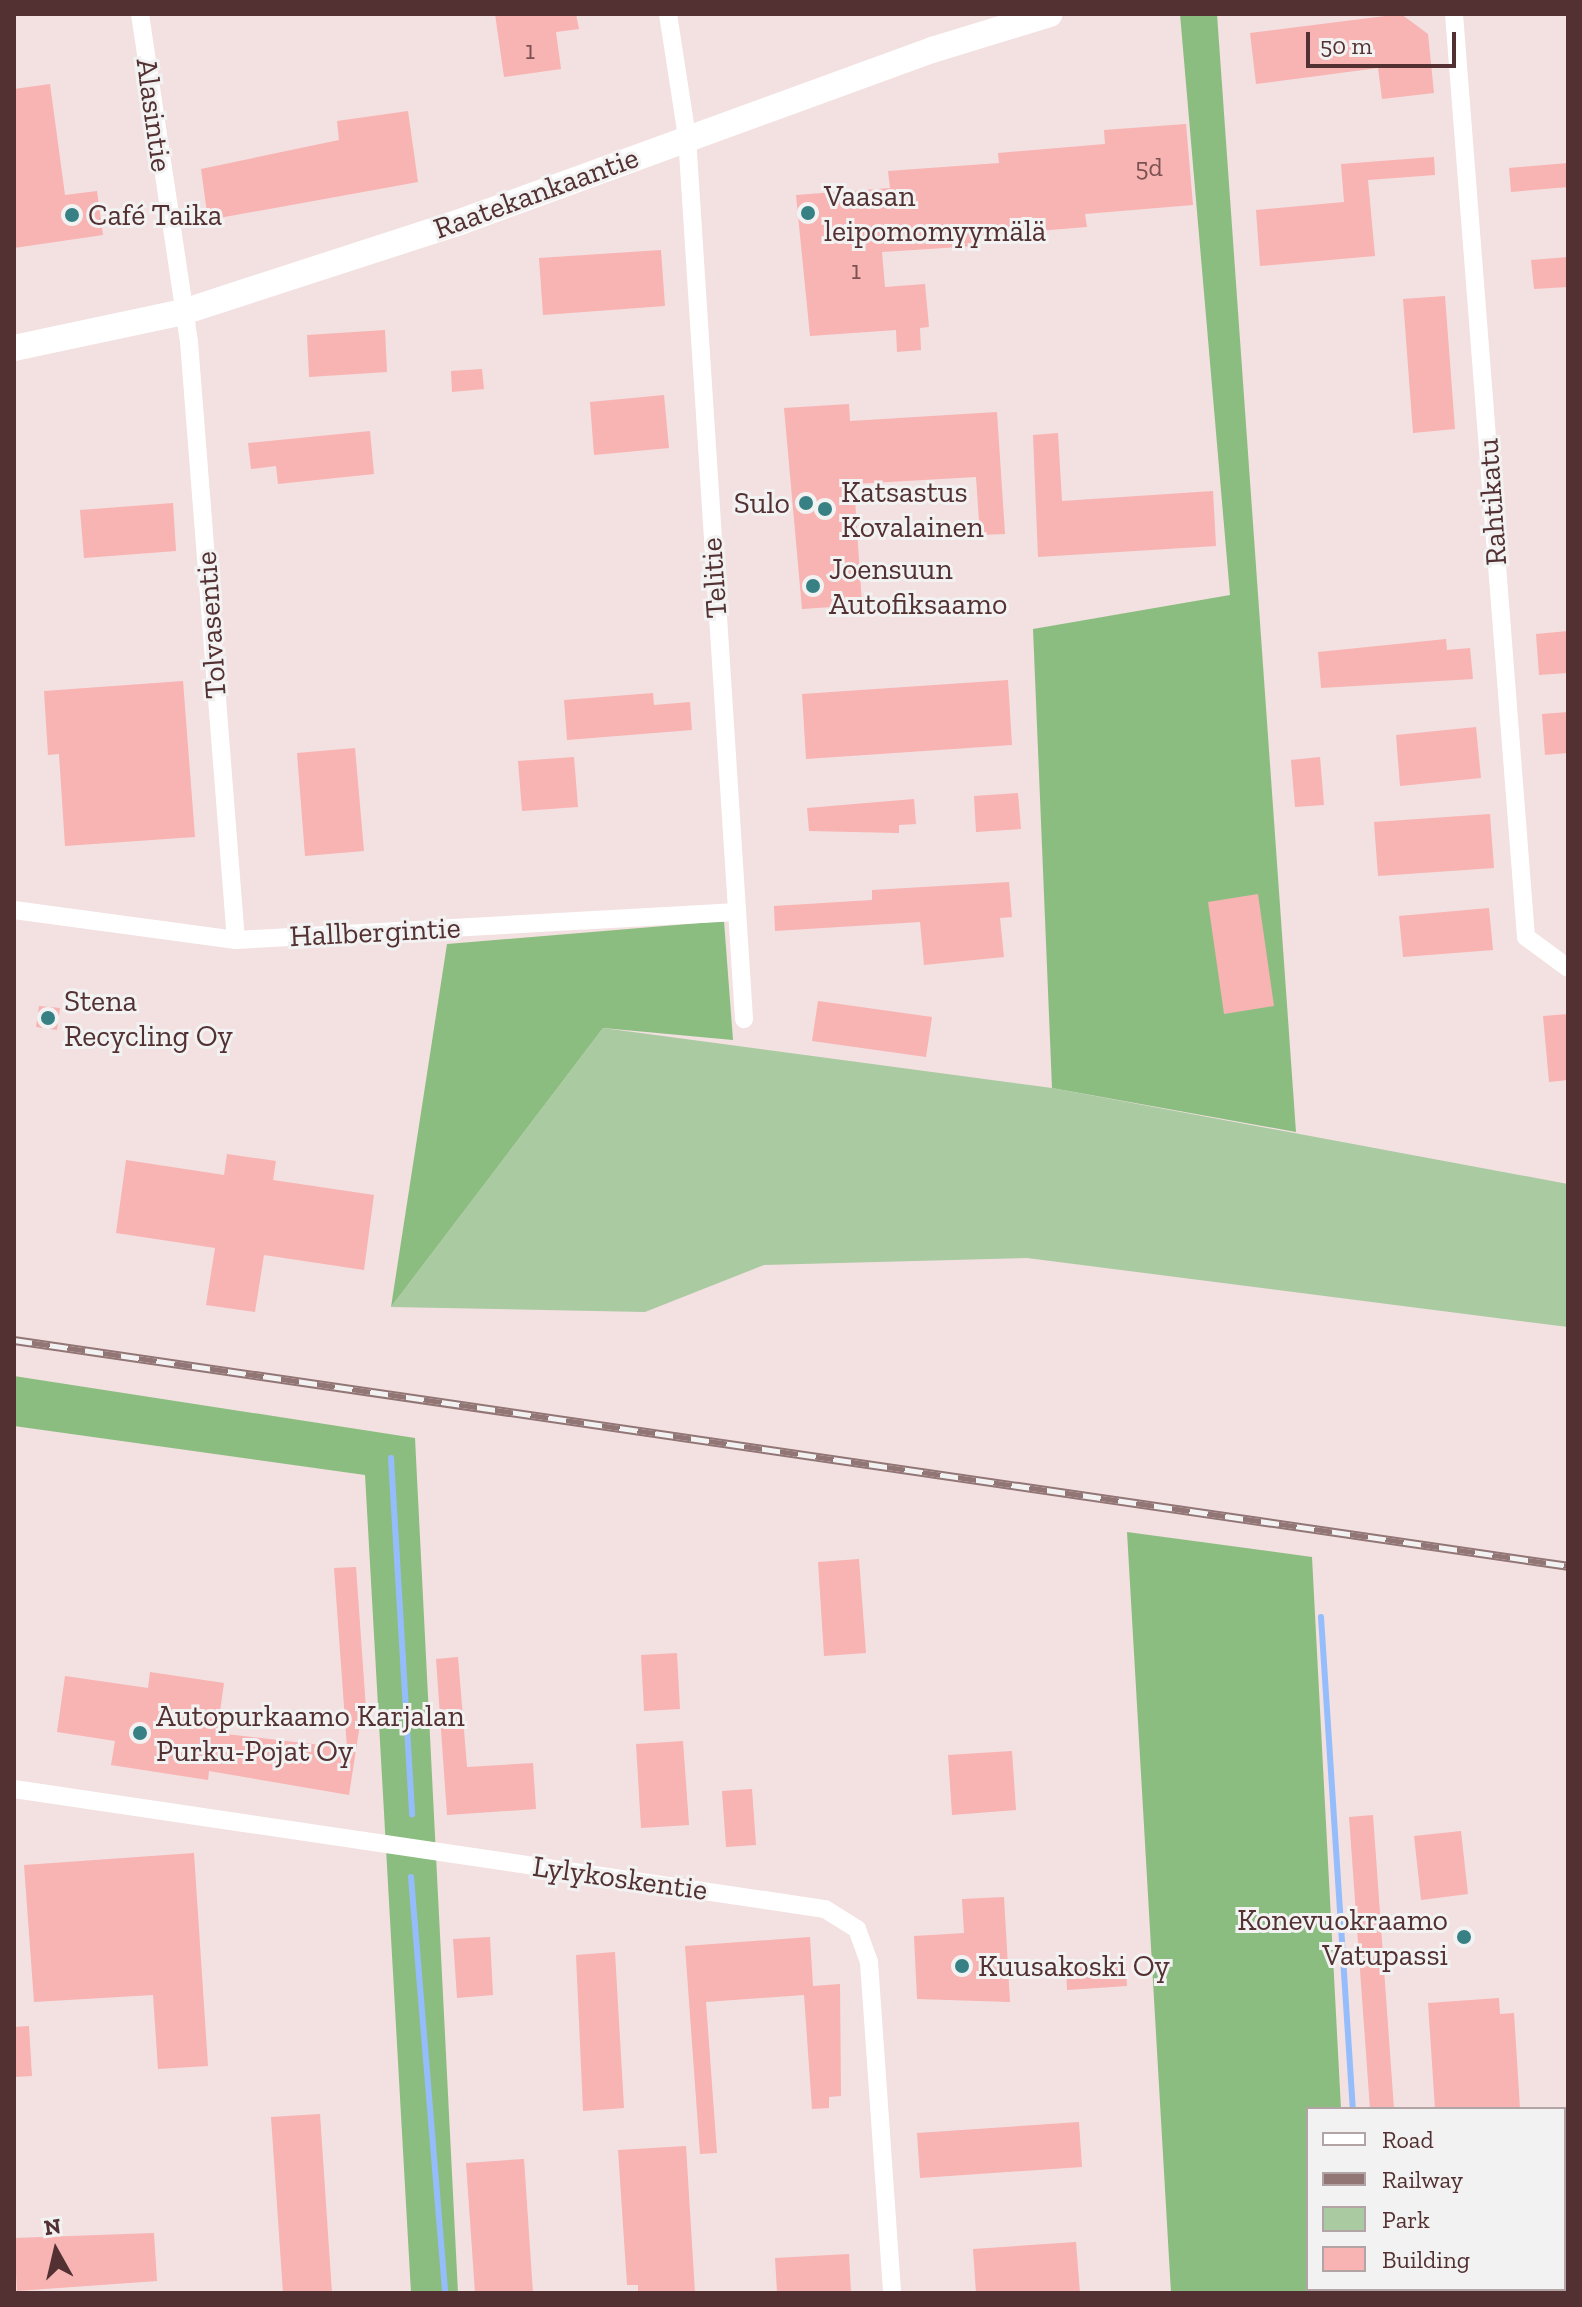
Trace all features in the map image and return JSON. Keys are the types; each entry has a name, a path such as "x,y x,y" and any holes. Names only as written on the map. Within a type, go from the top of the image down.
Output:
{"main road":[{"name":"Raatekankaantie","path":"14,348 183,312 460,222 687,137 1050,14"}],"street":[{"name":"Alasintie","path":"140,14 183,312"},
{"name":"Telitie","path":"668,14 687,137 744,1019"},
{"name":"Rahtikatu","path":"1454,14 1526,937 1568,968"},
{"name":"Tolvasentie","path":"183,312 236,940"},
{"name":"Hallbergintie","path":"14,910 236,940 737,912"},
{"name":"Lylykoskentie","path":"14,1789 825,1909 857,1929 869,1962 892,2293"}],"green space":[{"path":"1180,14 1217,14 1296,1132 1052,1088 1033,629 1230,595"},
{"path":"724,921 733,1040 603,1028 391,1307 447,944"},
{"path":"603,1028 1052,1088 1568,1184 1568,1327 1027,1258 764,1265 645,1312 391,1307"},
{"path":"14,1376 415,1438 458,2293 411,2293 365,1475 14,1426"},
{"path":"1127,1532 1312,1557 1341,2107 1306,2107 1306,2291 1351,2293 1171,2293"}],"building":[{"path":"495,14 576,14 579,29 556,32 561,69 504,77"},
{"path":"1401,14 1428,34 1434,93 1382,99 1378,68 1256,84 1250,33"},
{"path":"50,84 65,195 97,191 103,235 14,248 14,89"},
{"path":"408,111 418,182 208,220 201,169 339,140 337,121"},
{"path":"1186,124 1193,205 1085,214 1087,227 975,236 976,246 882,252 885,287 925,284 929,327 920,328 921,350 897,352 896,330 810,336 796,195 890,188 888,171 999,163 998,153 1105,144 1104,130"},
{"path":"1434,157 1435,175 1368,180 1375,256 1260,266 1256,210 1344,202 1341,164"},
{"path":"1568,163 1568,187 1511,192 1509,168"},
{"path":"661,250 665,306 543,315 539,258"},
{"path":"1568,257 1568,287 1534,289 1531,260"},
{"path":"1445,296 1455,429 1413,433 1403,299"},
{"path":"385,330 387,372 309,377 307,335"},
{"path":"482,369 484,389 452,392 451,371"},
{"path":"664,395 669,448 594,455 590,402"},
{"name":"Katsastus Kovalainen","path":"849,404 850,421 997,412 1005,534 980,535 976,477 854,484 862,605 802,609 784,408"},
{"path":"370,431 374,474 278,484 276,466 251,469 248,443"},
{"path":"1058,433 1062,501 1213,491 1216,546 1038,557 1033,435"},
{"path":"173,503 176,551 84,558 80,510"},
{"path":"1568,631 1568,673 1539,675 1536,634"},
{"path":"1446,639 1447,650 1470,648 1473,679 1321,688 1318,652"},
{"path":"1008,680 1012,745 806,759 802,694"},
{"path":"183,681 195,837 65,846 59,754 48,755 44,691"},
{"path":"653,693 654,705 690,702 692,730 567,740 564,700"},
{"path":"1568,712 1568,753 1545,755 1542,714"},
{"path":"1476,727 1481,778 1400,786 1396,735"},
{"path":"355,748 364,851 305,856 297,753"},
{"path":"574,757 578,807 522,811 518,761"},
{"path":"1320,757 1324,805 1295,807 1291,760"},
{"path":"1018,793 1021,829 976,832 974,796"},
{"path":"914,799 916,824 899,825 899,833 809,831 807,808"},
{"path":"1490,814 1494,868 1378,876 1374,822"},
{"path":"1009,882 1012,917 1000,918 1004,957 924,965 920,922 775,931 774,906 872,900 872,890"},
{"path":"1258,894 1274,1006 1224,1014 1208,902"},
{"path":"1489,908 1493,950 1403,957 1399,916"},
{"path":"818,1001 932,1017 926,1057 812,1041"},
{"name":"Stena Recycling Oy","path":"39,1006 60,1008 57,1030 36,1027"},
{"path":"1568,1014 1568,1080 1549,1082 1543,1016"},
{"path":"227,1154 276,1161 273,1180 374,1195 364,1270 264,1255 255,1312 206,1305 215,1248 116,1233 126,1160 224,1175"},
{"path":"859,1559 866,1653 824,1656 818,1562"},
{"name":"Autopurkaamo Karjalan Purku-Pojat Oy","path":"356,1567 367,1723 360,1724 349,1795 209,1771 208,1780 111,1765 115,1741 57,1732 65,1676 148,1688 150,1672 224,1683 217,1733 347,1748 334,1568"},
{"path":"677,1653 680,1709 644,1711 641,1655"},
{"path":"458,1657 467,1767 533,1763 536,1809 447,1815 436,1659"},
{"path":"683,1741 689,1825 641,1828 636,1744"},
{"path":"1012,1751 1016,1810 952,1815 948,1755"},
{"path":"752,1789 756,1845 726,1847 722,1791"},
{"path":"1373,1815 1394,2107 1370,2107 1349,1817"},
{"path":"1461,1831 1468,1894 1421,1900 1414,1836"},
{"path":"194,1853 208,2066 158,2069 153,1995 34,2002 24,1865"},
{"name":"Kuusakoski Oy","path":"1004,1897 1010,2002 917,1999 914,1936 964,1933 962,1899"},
{"path":"490,1937 493,1995 457,1998 453,1939"},
{"path":"810,1937 813,1986 840,1984 841,2096 829,2097 829,2108 812,2109 804,1995 706,2002 717,2153 700,2154 685,1946"},
{"path":"615,1952 624,2108 583,2111 576,1955"},
{"path":"1126,1962 1127,1986 1067,1990 1066,1966"},
{"path":"1499,1998 1500,2014 1514,2013 1520,2107 1435,2107 1428,2003"},
{"path":"29,2026 32,2076 14,2077 14,2027"},
{"path":"320,2114 332,2293 283,2293 271,2117"},
{"path":"1079,2122 1082,2167 920,2178 917,2133"},
{"path":"686,2146 695,2293 638,2293 638,2285 627,2285 618,2150"},
{"path":"524,2159 533,2293 475,2293 466,2163"},
{"path":"154,2233 157,2281 17,2291 14,2238"},
{"path":"1076,2242 1080,2293 976,2293 973,2249"},
{"path":"849,2254 851,2293 777,2292 775,2258"}],"waterway":[{"path":"391,1458 412,1814"},
{"path":"1321,1617 1353,2107"},
{"path":"411,1877 445,2293"}],"railway":[{"path":"14,1340 1568,1566"}],"place":[{"name":"Vaasan leipomomyymälä","path":"808,213"},
{"name":"Café Taika","path":"72,215"},
{"name":"Sulo","path":"806,503"},
{"name":"Katsastus Kovalainen","path":"825,509"},
{"name":"Joensuun Autofiksaamo","path":"813,586"},
{"name":"Stena Recycling Oy","path":"48,1018"},
{"name":"Autopurkaamo Karjalan Purku-Pojat Oy","path":"140,1733"},
{"name":"Konevuokraamo Vatupassi","path":"1464,1937"},
{"name":"Kuusakoski Oy","path":"962,1966"}]}
